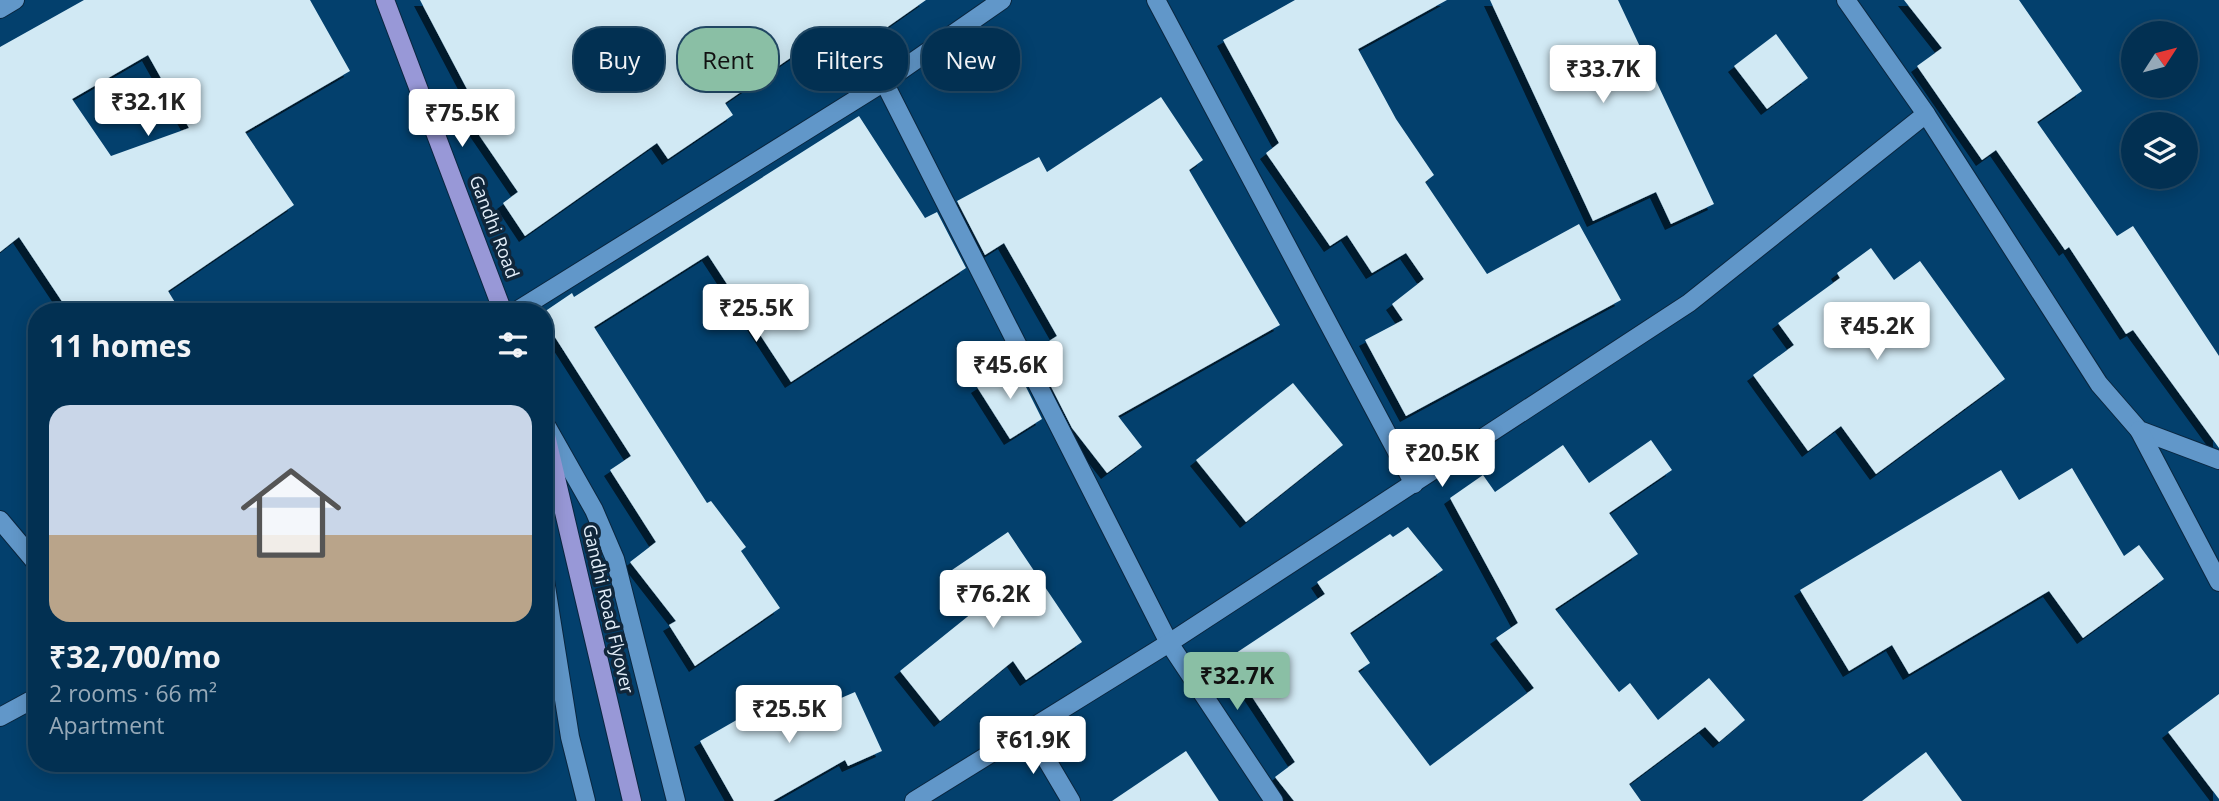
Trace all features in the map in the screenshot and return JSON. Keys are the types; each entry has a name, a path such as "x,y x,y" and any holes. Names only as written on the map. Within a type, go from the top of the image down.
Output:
{"main road":[{"name":"Gandhi Road","path":"385,0 500,303"},
{"name":"Gandhi Road Flyover","path":"553,464 632,801"}],"street":[{"path":"0,9 15,0"},
{"path":"908,65 1002,0"},
{"path":"1156,0 1414,484"},
{"path":"1846,0 1926,114 2099,384 2139,430 2219,582"},
{"path":"530,303 870,91"},
{"path":"889,91 1169,643 1274,801"},
{"path":"914,801 1169,643 1689,303 1926,114"},
{"path":"2139,430 2219,460"},
{"path":"553,440 594,510 615,559 676,801"},
{"path":"0,520 28,553"},
{"path":"553,630 570,737 586,801"},
{"path":"0,717 28,702"},
{"path":"1028,730 1071,801"}],"building":[{"path":"84,0 310,0 350,71 245,132 294,205 168,291 175,303 63,303 19,237 0,252 0,47","holes":["148,55 189,128 111,156 72,99"]},
{"path":"420,0 926,0 886,28 792,28 792,57 778,66 778,28 678,28 678,91 742,91 725,103 733,115 668,159 657,143 525,236 503,203 518,192 455,100 468,91"},
{"path":"1295,0 1447,0 1358,49 1396,119 1434,175 1425,182 1487,274 1579,224 1621,300 1406,416 1365,340 1403,320 1392,304 1424,279 1406,253 1372,273 1347,235 1330,246 1266,153 1279,143 1223,40"},
{"path":"1490,0 1618,0 1714,204 1671,224 1656,192 1593,221"},
{"path":"1904,0 2019,0 2082,91 2037,122 2117,236 2133,226 2219,356 2219,448 2133,330 2126,334 2069,247 2065,250 1996,150 1982,160 1917,66 1942,48"},
{"path":"1776,34 1808,78 1767,109 1734,66"},
{"path":"1161,97 1203,160 1189,170 1280,325 1118,416 1142,447 1107,473 1072,428 1033,351 1057,336 1004,243 985,255 957,201 1039,157 1047,172"},
{"path":"859,116 925,218 937,212 966,268 791,382 708,255 594,327 707,503 711,501 746,547 741,551 780,608 695,666 669,625 676,621 630,562 656,542 610,470 631,456 553,334 553,306 572,293 574,297"},
{"path":"1871,248 1894,280 1920,261 2005,379 1876,474 1841,426 1808,451 1753,375 1794,345 1778,323 1840,278 1837,273"},
{"path":"1014,363 1042,419 1010,439 977,387"},
{"path":"1293,383 1343,445 1246,522 1196,460"},
{"path":"1651,440 1672,470 1609,513 1638,554 1555,609 1619,692 1630,683 1658,720 1709,678 1745,720 1719,742 1705,727 1629,784 1641,801 1294,801 1275,777 1295,762 1227,659 1325,594 1317,582 1390,534 1393,537 1408,527 1443,570 1350,633 1370,663 1358,671 1430,766 1534,688 1496,638 1518,623 1450,498 1483,475 1495,492 1563,445 1589,483"},
{"path":"2072,468 2124,556 2139,545 2164,579 2083,638 2049,591 1909,674 1892,645 1849,671 1800,590 2001,470 2019,500"},
{"path":"1008,532 1082,642 1026,680 1013,661 940,721 900,671 977,609 952,570"},
{"path":"796,686 811,711 855,692 882,751 848,766 845,760 773,801 734,801 700,741"},
{"path":"2219,694 2219,799 2168,732"},
{"path":"1186,751 1219,801 1112,801"},
{"path":"1926,752 1962,801 1862,801"}]}
